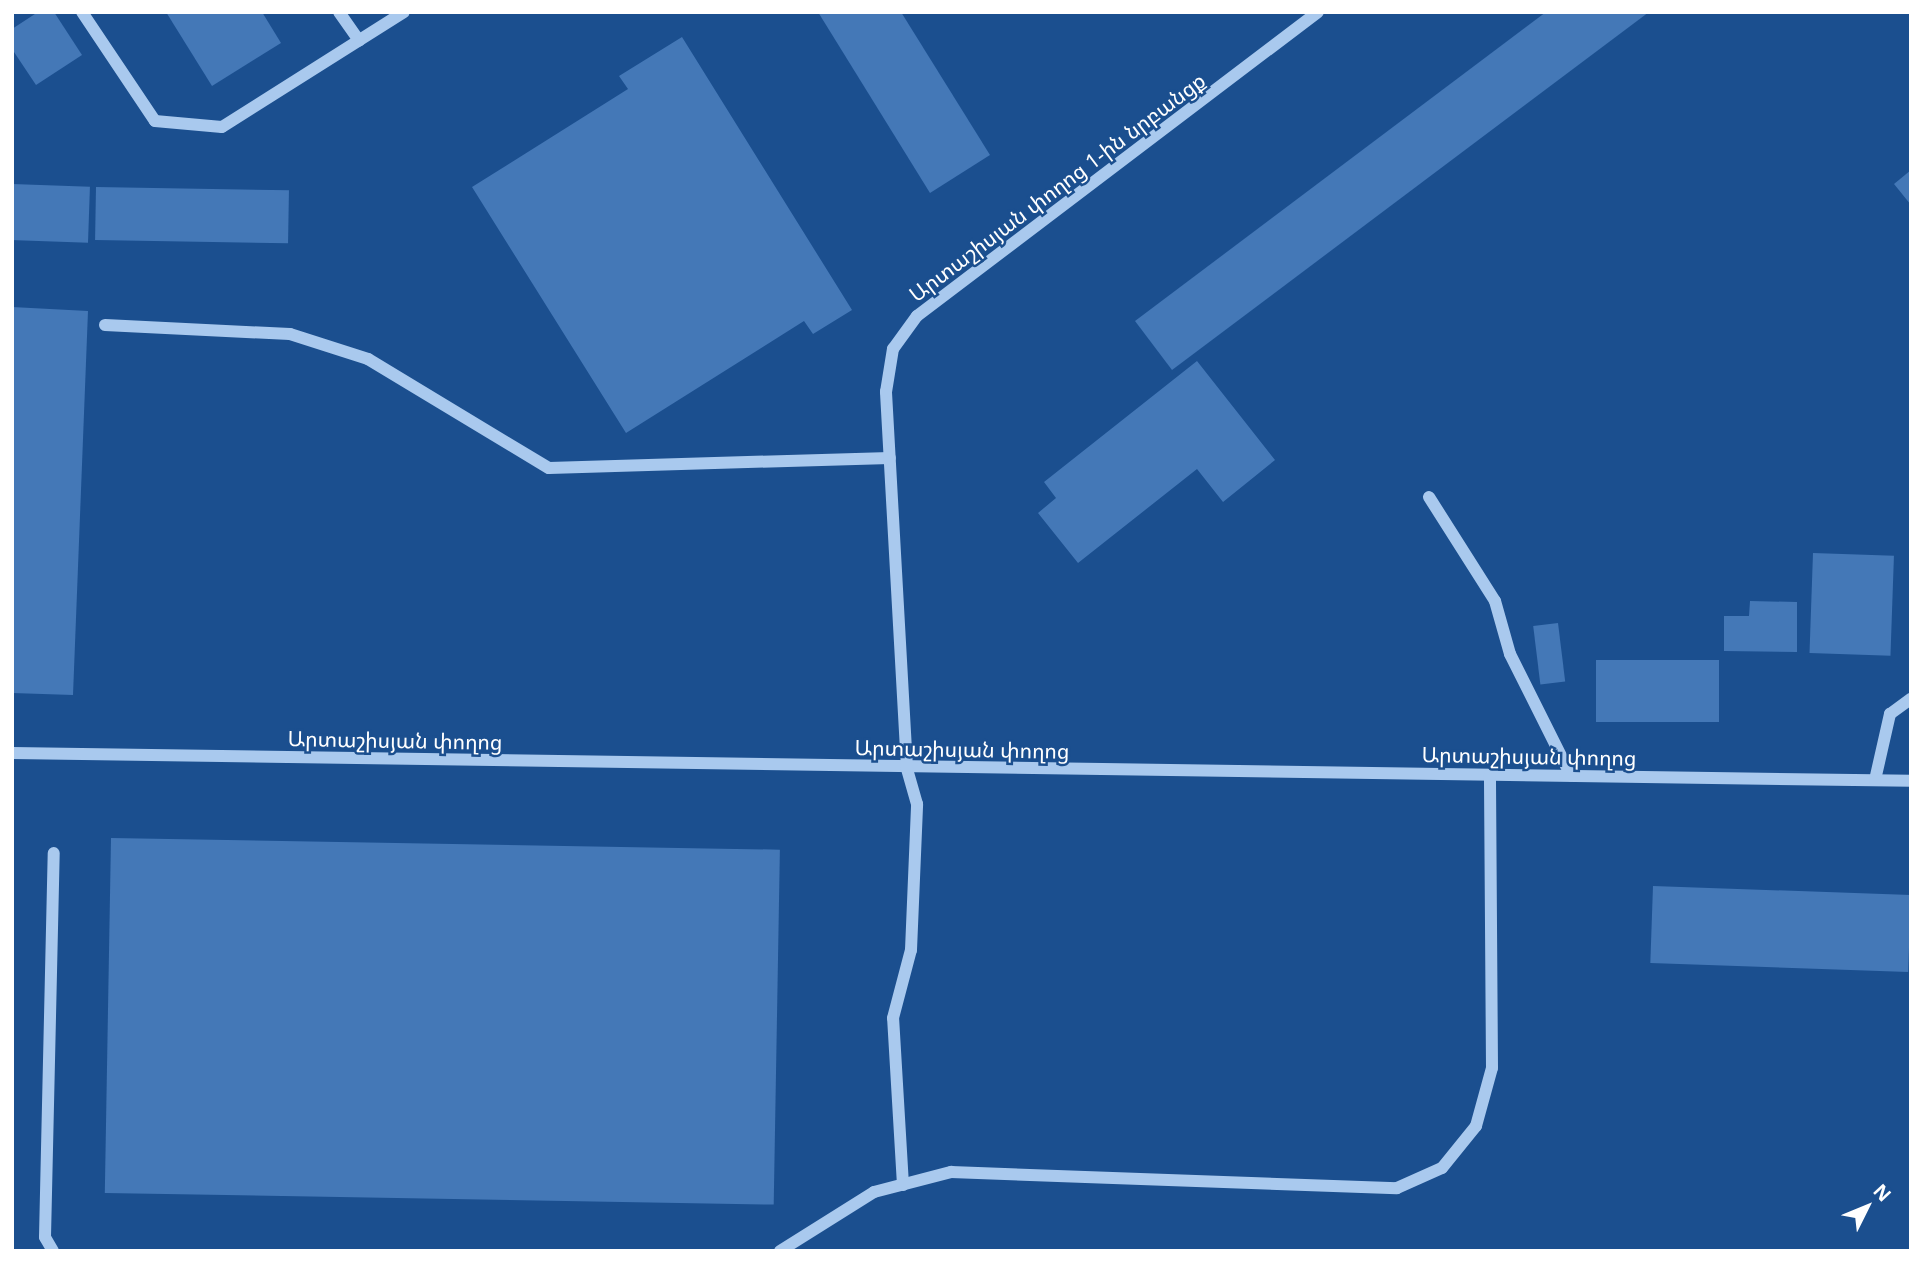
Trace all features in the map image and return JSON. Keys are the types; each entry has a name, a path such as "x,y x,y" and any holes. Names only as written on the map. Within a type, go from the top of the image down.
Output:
{"street":[{"path":"82,12 155,121 222,127 404,12"},
{"path":"339,12 359,41"},
{"name":"Արտաշիսյան փողոց 1-ին նրբանցք","path":"902,1185 893,1018 911,950 917,804 907,768 886,392 893,349 917,316 1318,12"},
{"path":"105,325 290,334 342,350 368,359 549,468 890,458"},
{"path":"1429,497 1495,601 1510,654 1571,776"},
{"path":"1875,780 1890,714 1911,699"},
{"name":"Արտաշիսյան փողոց","path":"12,753 1911,781"},
{"path":"780,1251 874,1192 951,1172 1397,1188 1442,1168 1476,1126 1492,1068 1490,775"},
{"path":"53,1251 45,1237 54,853"}],"building":[{"path":"38,12 54,12 82,55 36,85 12,49 12,29"},
{"path":"166,12 262,12 281,43 212,86"},
{"path":"818,12 901,12 990,155 930,193"},
{"path":"1546,12 1649,12 1172,370 1135,321"},
{"path":"682,37 852,310 813,334 804,321 626,433 472,187 628,89 619,76"},
{"path":"1911,170 1911,205 1894,184"},
{"path":"12,184 90,187 88,243 12,240"},
{"path":"96,187 289,190 288,243 95,240"},
{"path":"12,307 88,311 73,695 12,693"},
{"path":"1197,361 1275,460 1223,502 1197,469 1078,563 1038,513 1056,498 1044,482"},
{"path":"1813,553 1894,556 1890,656 1810,653"},
{"path":"1750,601 1797,602 1797,652 1724,651 1724,616 1749,616"},
{"path":"1558,623 1565,682 1540,685 1533,626"},
{"path":"1596,660 1719,660 1719,722 1596,722"},
{"path":"111,838 780,850 774,1205 105,1193"},
{"path":"1653,886 1911,895 1908,972 1650,963"}]}
